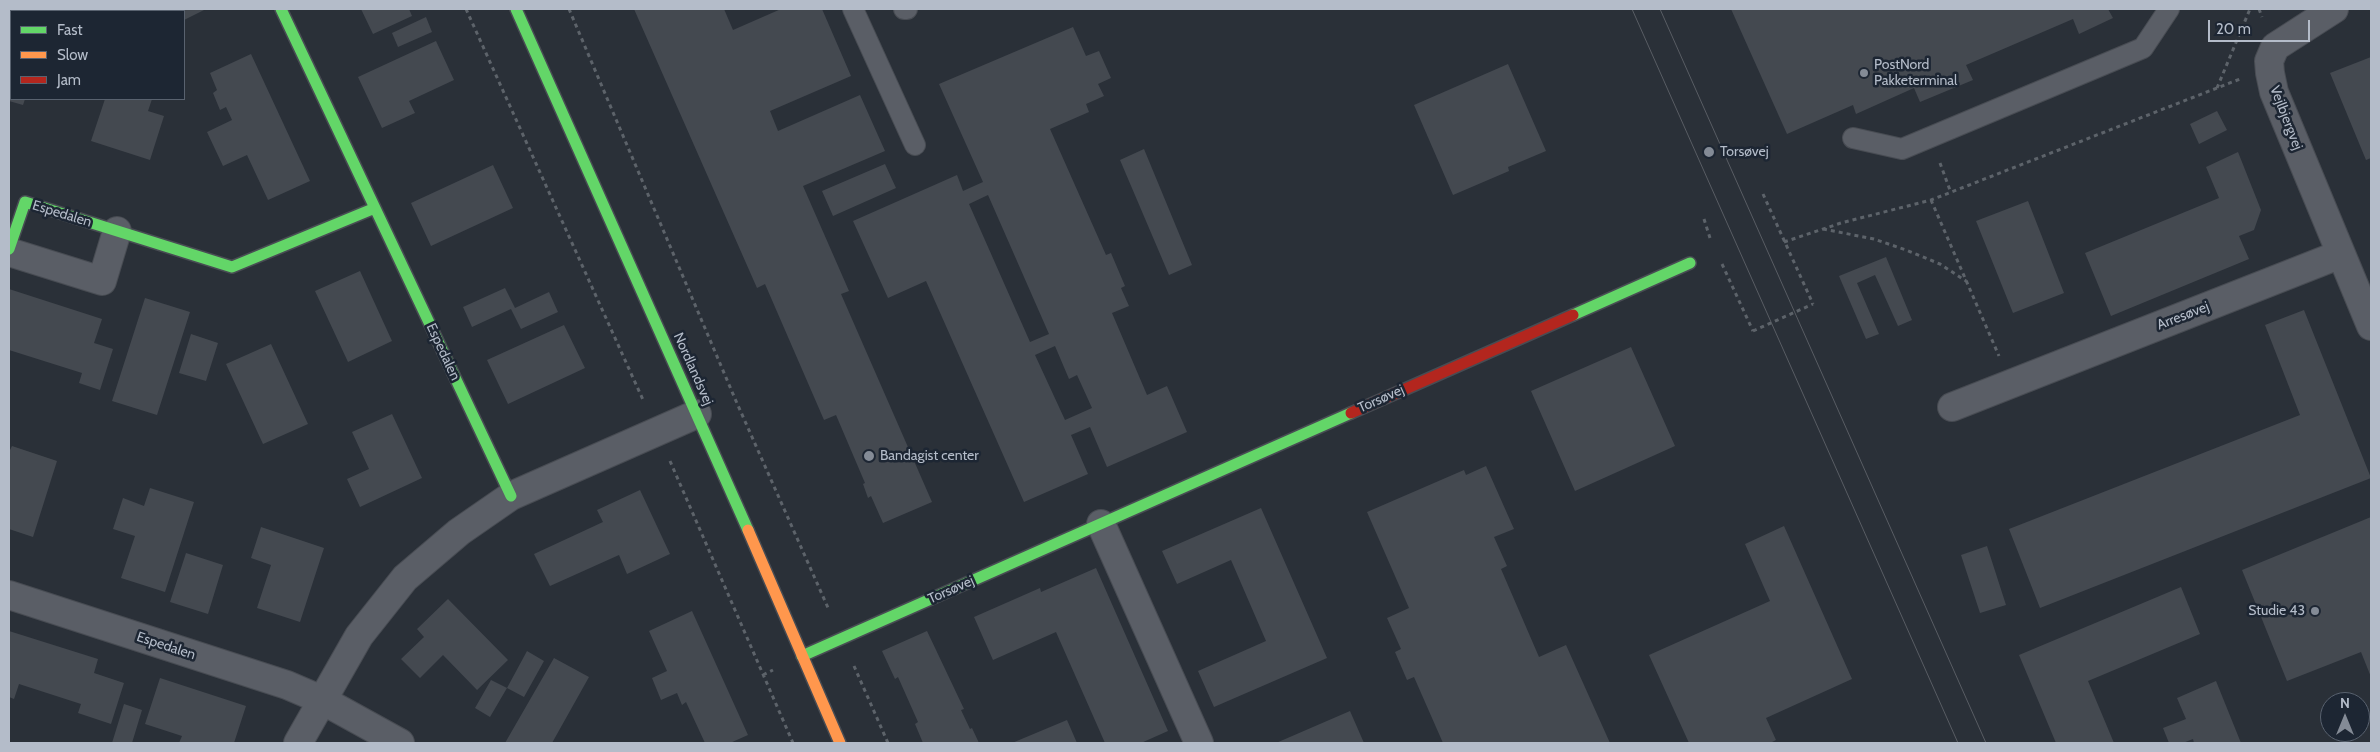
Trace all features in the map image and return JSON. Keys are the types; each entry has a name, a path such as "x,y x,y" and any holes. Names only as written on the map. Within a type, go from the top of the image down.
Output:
{"street":[{"name":"Espedalen","path":"281,9 511,496"},
{"name":"Nordlandsvej","path":"516,9 697,414 840,743"},
{"name":"Vejlbjergvej","path":"2334,9 2275,47 2269,62 2274,92 2341,254"},
{"name":"Espedalen","path":"117,231 102,281 9,251 25,202 232,267 375,208"},
{"path":"2341,254 2371,326"},
{"name":"Arresøvej","path":"1952,408 2011,382 2341,254"},
{"name":"Torsøvej","path":"802,656 1690,263"},
{"path":"298,743 359,636 405,578 459,532 511,496 697,414"},
{"path":"1101,524 1199,743"},
{"name":"Espedalen","path":"9,594 287,685 322,700 400,743"}],"lane":[{"path":"853,9 915,145"},
{"path":"1853,138 1902,149 2143,48 2169,9"}],"path":[{"path":"466,9 657,432 793,743"},
{"path":"569,9 736,401 888,743"},
{"path":"2216,88 2250,9"},
{"path":"1784,242 1823,229 1931,200 2241,78 2270,73"},
{"path":"1937,156 1951,193"},
{"path":"1727,274 1753,331 1813,304 1763,194"},
{"path":"1931,200 2011,382"},
{"path":"1823,229 1874,239 1906,250 1940,264 1967,282"}],"building":[{"path":"9,9 11,10 10,100 25,100 23,105 9,101"},
{"path":"206,9 185,20 185,10 138,10"},
{"path":"361,9 409,9 412,16 373,34"},
{"path":"634,9 724,9 733,30 781,9 822,9 851,76 770,111 778,131 860,95 885,151 803,186 849,291 841,294 932,502 883,523 871,496 868,498 863,484 865,483 836,415 824,420 765,284 757,288"},
{"name":"PostNord Pakketerminal","path":"1731,9 2108,9 2113,18 2079,34 2073,19 1966,65 1973,80 1920,102 1914,88 1856,114 1853,105 1787,134"},
{"path":"426,17 432,32 398,47 392,33"},
{"path":"1073,27 1086,56 1099,51 1111,78 1098,84 1104,96 1086,104 1089,112 1050,129 1106,255 1111,253 1125,286 1121,288 1129,306 1112,313 1147,395 1167,386 1187,432 1107,467 1090,427 1071,435 1088,474 1024,502 926,281 888,298 853,221 957,175 963,191 983,182 939,84","holes":["988,195 1049,334 1030,342 969,204","1055,346 1069,379 1077,375 1092,408 1065,420 1035,355"]},
{"path":"436,41 454,80 409,101 415,113 382,128 358,77"},
{"path":"251,54 310,181 268,200 247,155 223,166 207,132 232,120 226,107 220,110 213,93 217,90 210,73"},
{"path":"2371,57 2371,158 2366,160 2330,73"},
{"path":"1508,64 1546,151 1508,167 1509,171 1453,195 1414,105"},
{"path":"105,100 152,100 148,111 164,116 150,160 91,141"},
{"path":"2217,111 2227,130 2199,144 2190,124"},
{"path":"1144,149 1192,265 1169,275 1120,160"},
{"path":"2238,152 2261,210 2254,230 2239,236 2249,259 2111,316 2085,253 2219,198 2206,167"},
{"path":"885,164 896,188 833,216 822,191"},
{"path":"493,165 513,208 431,246 411,203"},
{"path":"2028,201 2064,293 2013,313 1976,221"},
{"path":"1886,257 1912,320 1898,326 1875,275 1857,283 1879,334 1866,339 1839,276"},
{"path":"360,271 392,341 348,362 315,291"},
{"path":"505,288 515,308 549,292 558,312 521,329 511,309 472,327 463,307"},
{"path":"9,289 102,319 94,343 113,349 100,390 79,383 82,373 9,350"},
{"path":"145,298 190,312 157,415 112,401"},
{"path":"2304,310 2371,478 2040,608 2009,529 2300,415 2265,325"},
{"path":"564,325 585,368 508,404 487,360"},
{"path":"191,334 218,343 206,381 179,373"},
{"path":"271,344 308,424 263,444 226,364"},
{"path":"1631,347 1675,446 1575,491 1531,391"},
{"path":"392,414 422,478 360,507 347,479 369,469 352,432"},
{"path":"12,446 57,461 33,537 9,529 9,452"},
{"path":"1486,466 1514,529 1494,537 1507,566 1501,569 1539,657 1566,645 1610,743 1443,743 1414,677 1407,680 1395,652 1401,649 1387,618 1409,608 1367,512 1464,470 1466,475"},
{"path":"150,488 194,502 165,592 121,578 135,536 113,529 123,498 144,506"},
{"path":"640,490 670,554 627,574 619,555 550,586 534,554 603,522 597,510"},
{"path":"1261,508 1327,658 1214,707 1198,671 1266,641 1231,560 1177,584 1162,551"},
{"name":"Studie 43","path":"2371,517 2371,677 2361,652 2287,681 2242,570"},
{"path":"1784,526 1852,679 1766,718 1776,740 1770,743 1689,743 1649,655 1770,601 1745,544"},
{"path":"261,527 324,548 300,622 257,608 271,565 251,558"},
{"path":"1987,546 2006,605 1980,613 1961,555"},
{"path":"186,553 223,565 208,614 170,602"},
{"path":"1096,568 1168,731 1141,743 1105,743 1056,632 993,660 974,617 1040,588 1041,592"},
{"path":"2181,587 2200,634 2088,681 2114,743 2056,743 2019,655"},
{"path":"448,599 508,660 477,690 443,655 420,678 401,659 424,637 417,629"},
{"path":"692,611 748,735 730,743 705,743 686,702 682,705 677,693 661,700 652,678 667,671 649,631"},
{"path":"9,631 98,659 94,673 124,683 111,724 78,713 81,704 19,684 14,699 9,697"},
{"path":"927,631 964,709 961,710 979,743 923,743 915,724 918,722 898,677 895,679 882,651"},
{"path":"527,651 544,661 524,697 507,688"},
{"path":"554,658 589,677 552,743 505,743"},
{"path":"160,678 246,706 234,743 179,743 182,736 145,724"},
{"path":"491,680 507,688 490,717 475,708"},
{"path":"2216,681 2241,743 2194,743 2193,739 2183,743 2169,743 2163,728 2186,719 2177,698"},
{"path":"124,704 142,710 132,743 112,743"},
{"path":"1350,711 1364,743 1276,743"},
{"path":"1067,720 1077,743 1012,743"}],"tram line":[{"path":"1632,9 1958,743"},
{"path":"1660,9 1986,743"}],"traffic: fast":[{"path":"281,9 511,496"},
{"path":"516,9 748,530"},
{"path":"9,249 25,202 232,267 375,208"},
{"path":"1573,315 1690,263"},
{"path":"802,656 1351,413"}],"traffic: slow":[{"path":"748,530 840,743"}],"traffic: jam":[{"path":"1351,413 1573,315"}],"place":[{"name":"PostNord Pakketerminal","path":"1864,73"},
{"name":"Torsøvej","path":"1709,152"},
{"name":"Bandagist center","path":"869,456"},
{"name":"Studie 43","path":"2315,611"}]}
